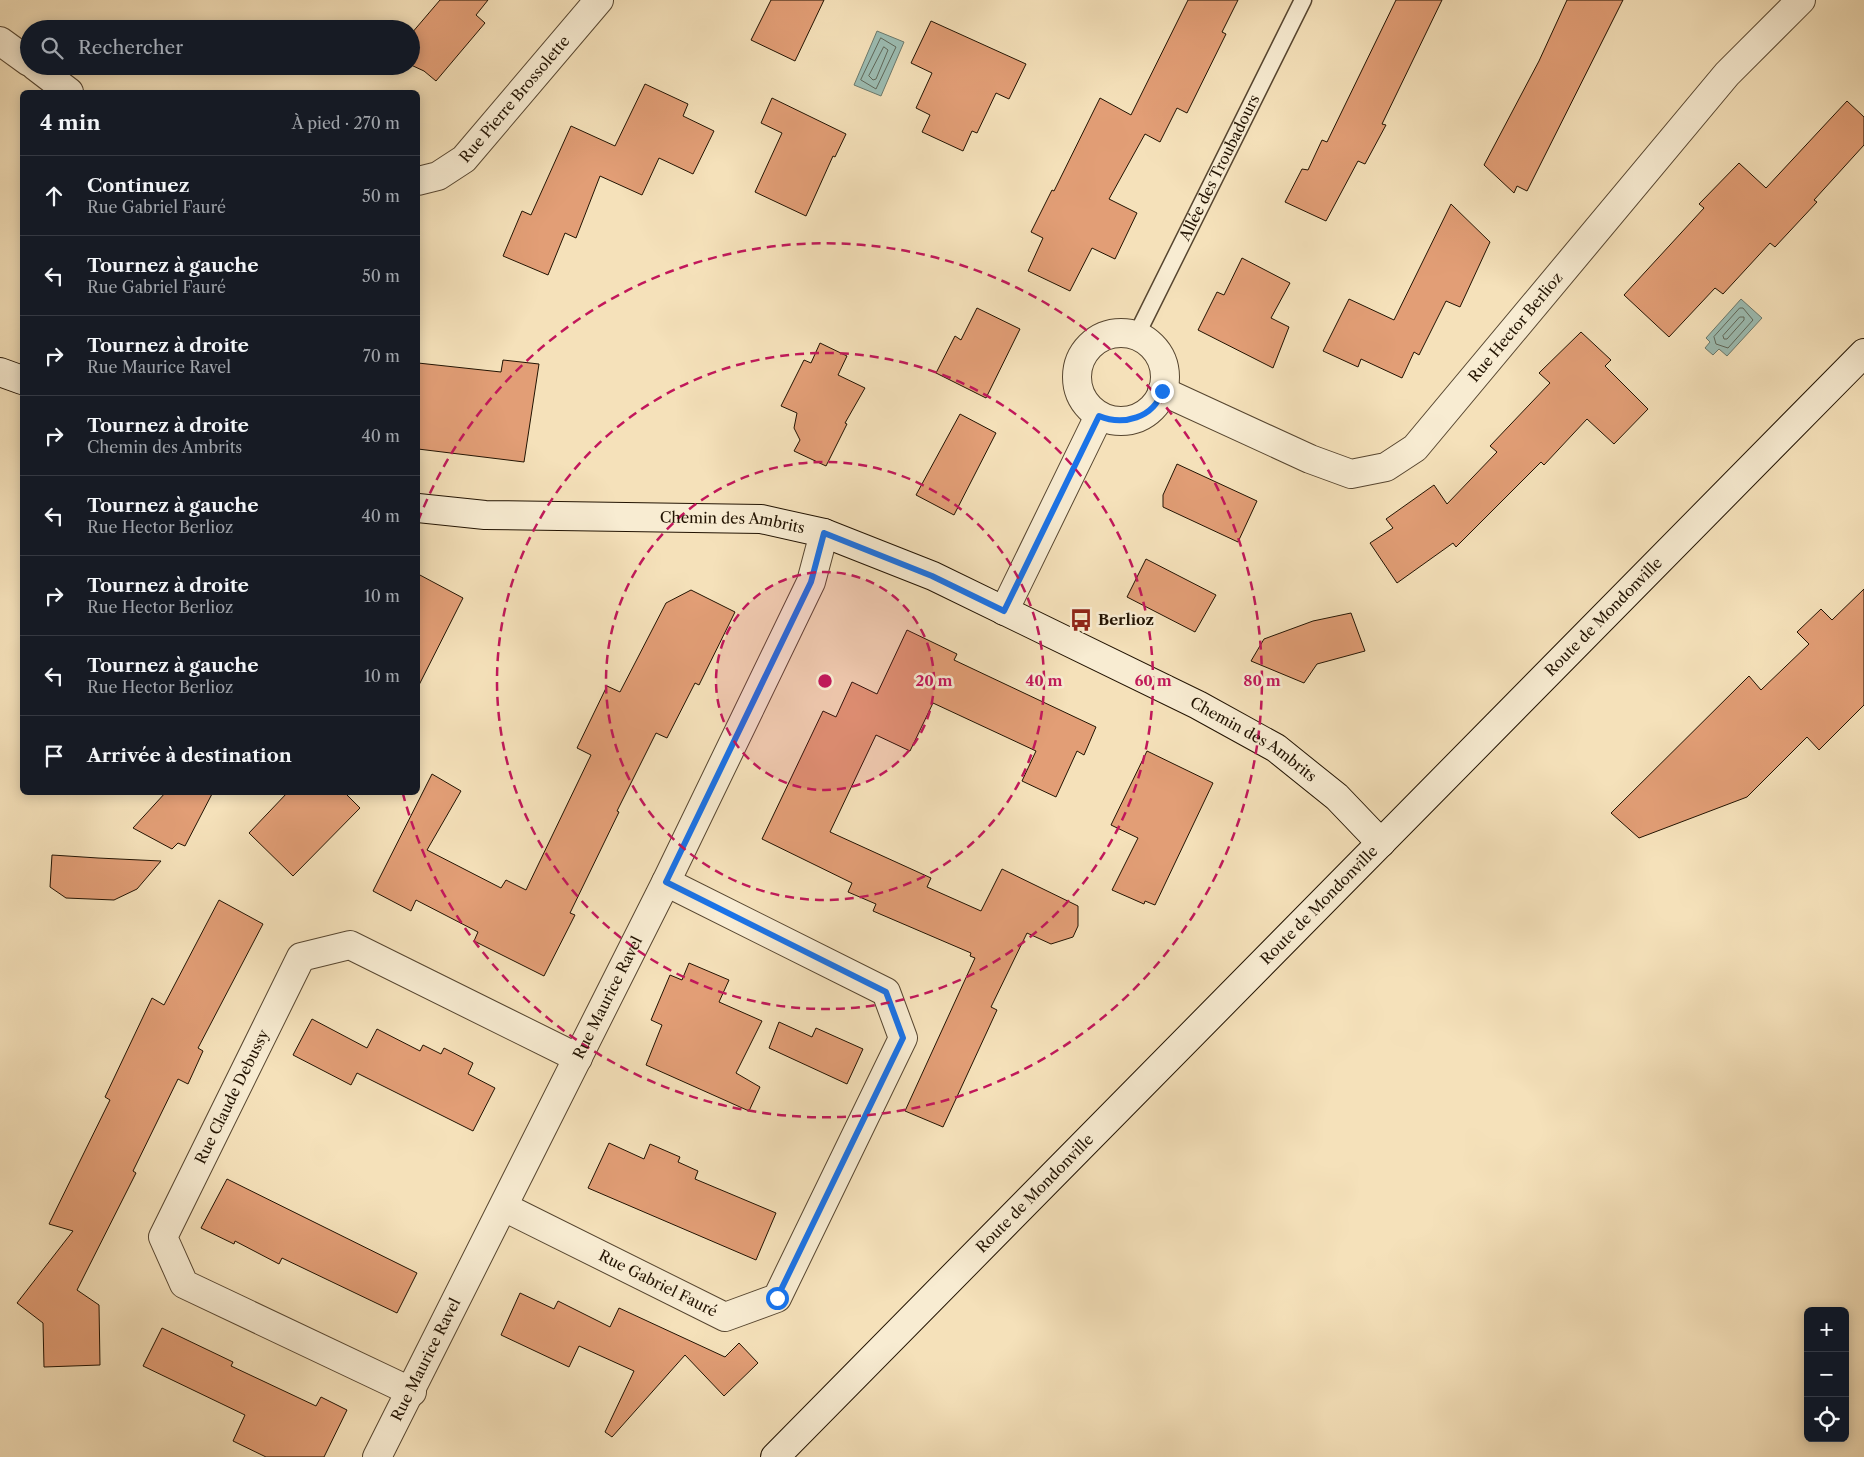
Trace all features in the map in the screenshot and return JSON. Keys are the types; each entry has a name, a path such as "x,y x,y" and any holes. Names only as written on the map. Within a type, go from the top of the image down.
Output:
{"street":[{"name":"Rue Pierre Brossolette","path":"420,180 438,176 464,160 599,0"},
{"name":"Rue Hector Berlioz","path":"1162,391 1310,458 1351,474 1386,467 1415,448 1727,74 1801,0"},
{"path":"0,41 20,55"},
{"path":"47,75 67,90"},
{"path":"1118,332 1136,336 1147,341 1158,352 1164,367 1165,382 1162,391 1151,409 1138,418 1123,421 1099,416 1083,401 1077,387 1076,372 1081,357 1090,344 1103,336 1118,332"},
{"name":"Route de Mondonville","path":"775,1457 1864,353"},
{"path":"0,372 20,379"},
{"path":"1004,611 1099,416"},
{"name":"Chemin des Ambrits","path":"420,508 485,514 761,519 824,533 924,573 1004,611 1198,705 1276,748 1337,797 1381,843"},
{"name":"Rue Maurice Ravel","path":"377,1457 412,1392 666,882 811,582 824,533"},
{"name":"Rue Gabriel Fauré","path":"504,1207 725,1317 777,1298 903,1038 886,992 666,882"},
{"name":"Rue Claude Debussy","path":"412,1392 184,1284 163,1236 301,957 350,945 578,1058"}],"lane":[{"name":"Allée des Troubadours","path":"1136,336 1303,0"}],"water":[{"path":"877,31 904,42 881,96 854,85"},
{"path":"1741,299 1762,318 1727,356 1719,349 1713,355 1705,348 1710,342 1706,338"}],"building":[{"path":"440,0 488,0 476,15 485,23 436,81 420,69 420,23"},
{"path":"771,0 824,0 795,61 751,40"},
{"path":"1188,0 1238,0 1222,32 1226,34 1187,113 1177,108 1160,142 1145,134 1109,199 1137,213 1115,259 1092,248 1070,291 1028,271 1043,238 1031,232 1052,190 1054,191 1100,98 1131,115"},
{"path":"1396,0 1442,0 1382,124 1386,125 1365,164 1358,161 1326,221 1285,202 1302,169 1308,170 1322,140 1327,142"},
{"path":"1567,0 1623,0 1527,191 1517,186 1514,193 1484,165 1539,61"},
{"path":"931,21 1026,64 1009,99 996,93 977,133 972,131 963,151 922,132 930,115 916,108 932,73 911,63"},
{"path":"645,84 688,104 683,116 714,131 693,174 659,158 642,195 600,176 576,238 565,233 548,275 503,256 522,211 531,215 571,126 615,146"},
{"path":"772,98 846,134 835,157 833,156 806,216 755,192 782,133 761,123"},
{"path":"1847,101 1864,117 1864,145 1814,200 1817,202 1775,247 1770,243 1723,294 1715,288 1669,337 1624,295 1704,208 1699,204 1739,163 1766,188"},
{"path":"1451,204 1490,242 1460,307 1446,301 1419,355 1414,352 1402,378 1361,359 1358,367 1323,351 1349,299 1394,320"},
{"path":"1242,258 1290,283 1271,318 1289,327 1273,368 1198,330 1217,292 1224,295"},
{"path":"977,308 1020,329 986,398 936,373 955,336 961,340"},
{"path":"1581,332 1611,360 1605,366 1648,409 1614,444 1587,419 1544,465 1541,462 1456,547 1453,543 1397,583 1370,543 1393,528 1386,519 1434,485 1447,504 1497,452 1490,446 1550,383 1539,373"},
{"path":"820,343 847,356 838,375 865,388 845,423 847,424 826,466 794,451 800,440 794,428 797,413 781,406 804,360 811,363"},
{"path":"503,360 539,364 524,462 420,449 420,363 501,372"},
{"path":"960,414 996,433 954,515 916,495"},
{"path":"1177,464 1257,501 1238,542 1163,507 1163,495"},
{"path":"1146,559 1216,595 1195,632 1127,597"},
{"path":"420,575 463,598 420,683"},
{"path":"1864,589 1864,705 1819,750 1807,737 1747,797 1639,838 1611,813 1749,676 1761,690 1809,644 1797,632 1821,609 1832,620"},
{"path":"691,590 735,612 699,685 695,683 667,738 656,733 617,811 619,812 570,913 575,915 544,976 474,941 478,932 416,900 411,911 373,891 432,774 461,791 427,850 501,888 506,880 526,890 591,755 577,748 607,686 620,692 666,603"},
{"path":"1351,613 1365,651 1317,664 1304,683 1251,661 1264,639 1313,621"},
{"path":"907,630 957,654 954,660 1096,727 1084,755 1077,751 1056,797 1022,781 1036,751 933,703 910,751 876,735 830,832 931,878 927,887 981,911 1002,869 1078,906 1078,926 1073,937 1051,944 1027,933 991,1007 997,1010 943,1127 905,1111 975,958 970,956 971,953 873,911 876,904 848,892 852,883 762,839 823,711 836,717 852,682 877,694"},
{"path":"1147,751 1213,783 1155,905 1145,901 1144,904 1112,890 1138,838 1111,825"},
{"path":"163,795 211,795 185,846 178,843 172,849 133,828"},
{"path":"285,795 347,795 360,808 293,876 249,833"},
{"path":"52,855 161,861 137,889 114,900 66,898 50,887"},
{"path":"219,900 263,924 198,1048 203,1051 188,1084 178,1079 133,1171 136,1173 77,1290 99,1305 100,1365 44,1367 43,1323 17,1303 73,1231 49,1224 110,1100 105,1097 152,998 164,1005"},
{"path":"689,963 729,980 719,1002 762,1021 736,1073 760,1087 749,1111 646,1065 662,1025 651,1020 670,975 682,980"},
{"path":"312,1019 367,1048 377,1029 420,1051 423,1045 441,1054 444,1048 473,1063 468,1074 495,1088 473,1131 357,1073 351,1085 293,1055"},
{"path":"779,1022 812,1037 816,1028 863,1049 847,1084 769,1048"},
{"path":"609,1143 644,1159 650,1144 680,1157 678,1162 698,1171 695,1179 776,1213 756,1260 588,1188"},
{"path":"227,1179 417,1273 397,1313 282,1258 279,1264 235,1241 234,1244 201,1228"},
{"path":"520,1293 554,1309 558,1301 610,1327 619,1308 725,1357 739,1343 758,1363 724,1396 685,1355 612,1437 605,1432 634,1371 579,1346 569,1367 501,1335"},
{"path":"162,1328 233,1362 231,1366 316,1406 321,1397 347,1410 324,1457 266,1457 233,1441 245,1415 143,1366"}],"place":[{"name":"Berlioz","path":"1081,620"}],"route":[{"path":"777,1298 903,1038 886,992 666,882 811,582 824,533 916,569 1004,611 1099,416 1123,421 1138,418 1151,409 1162,391"}]}
